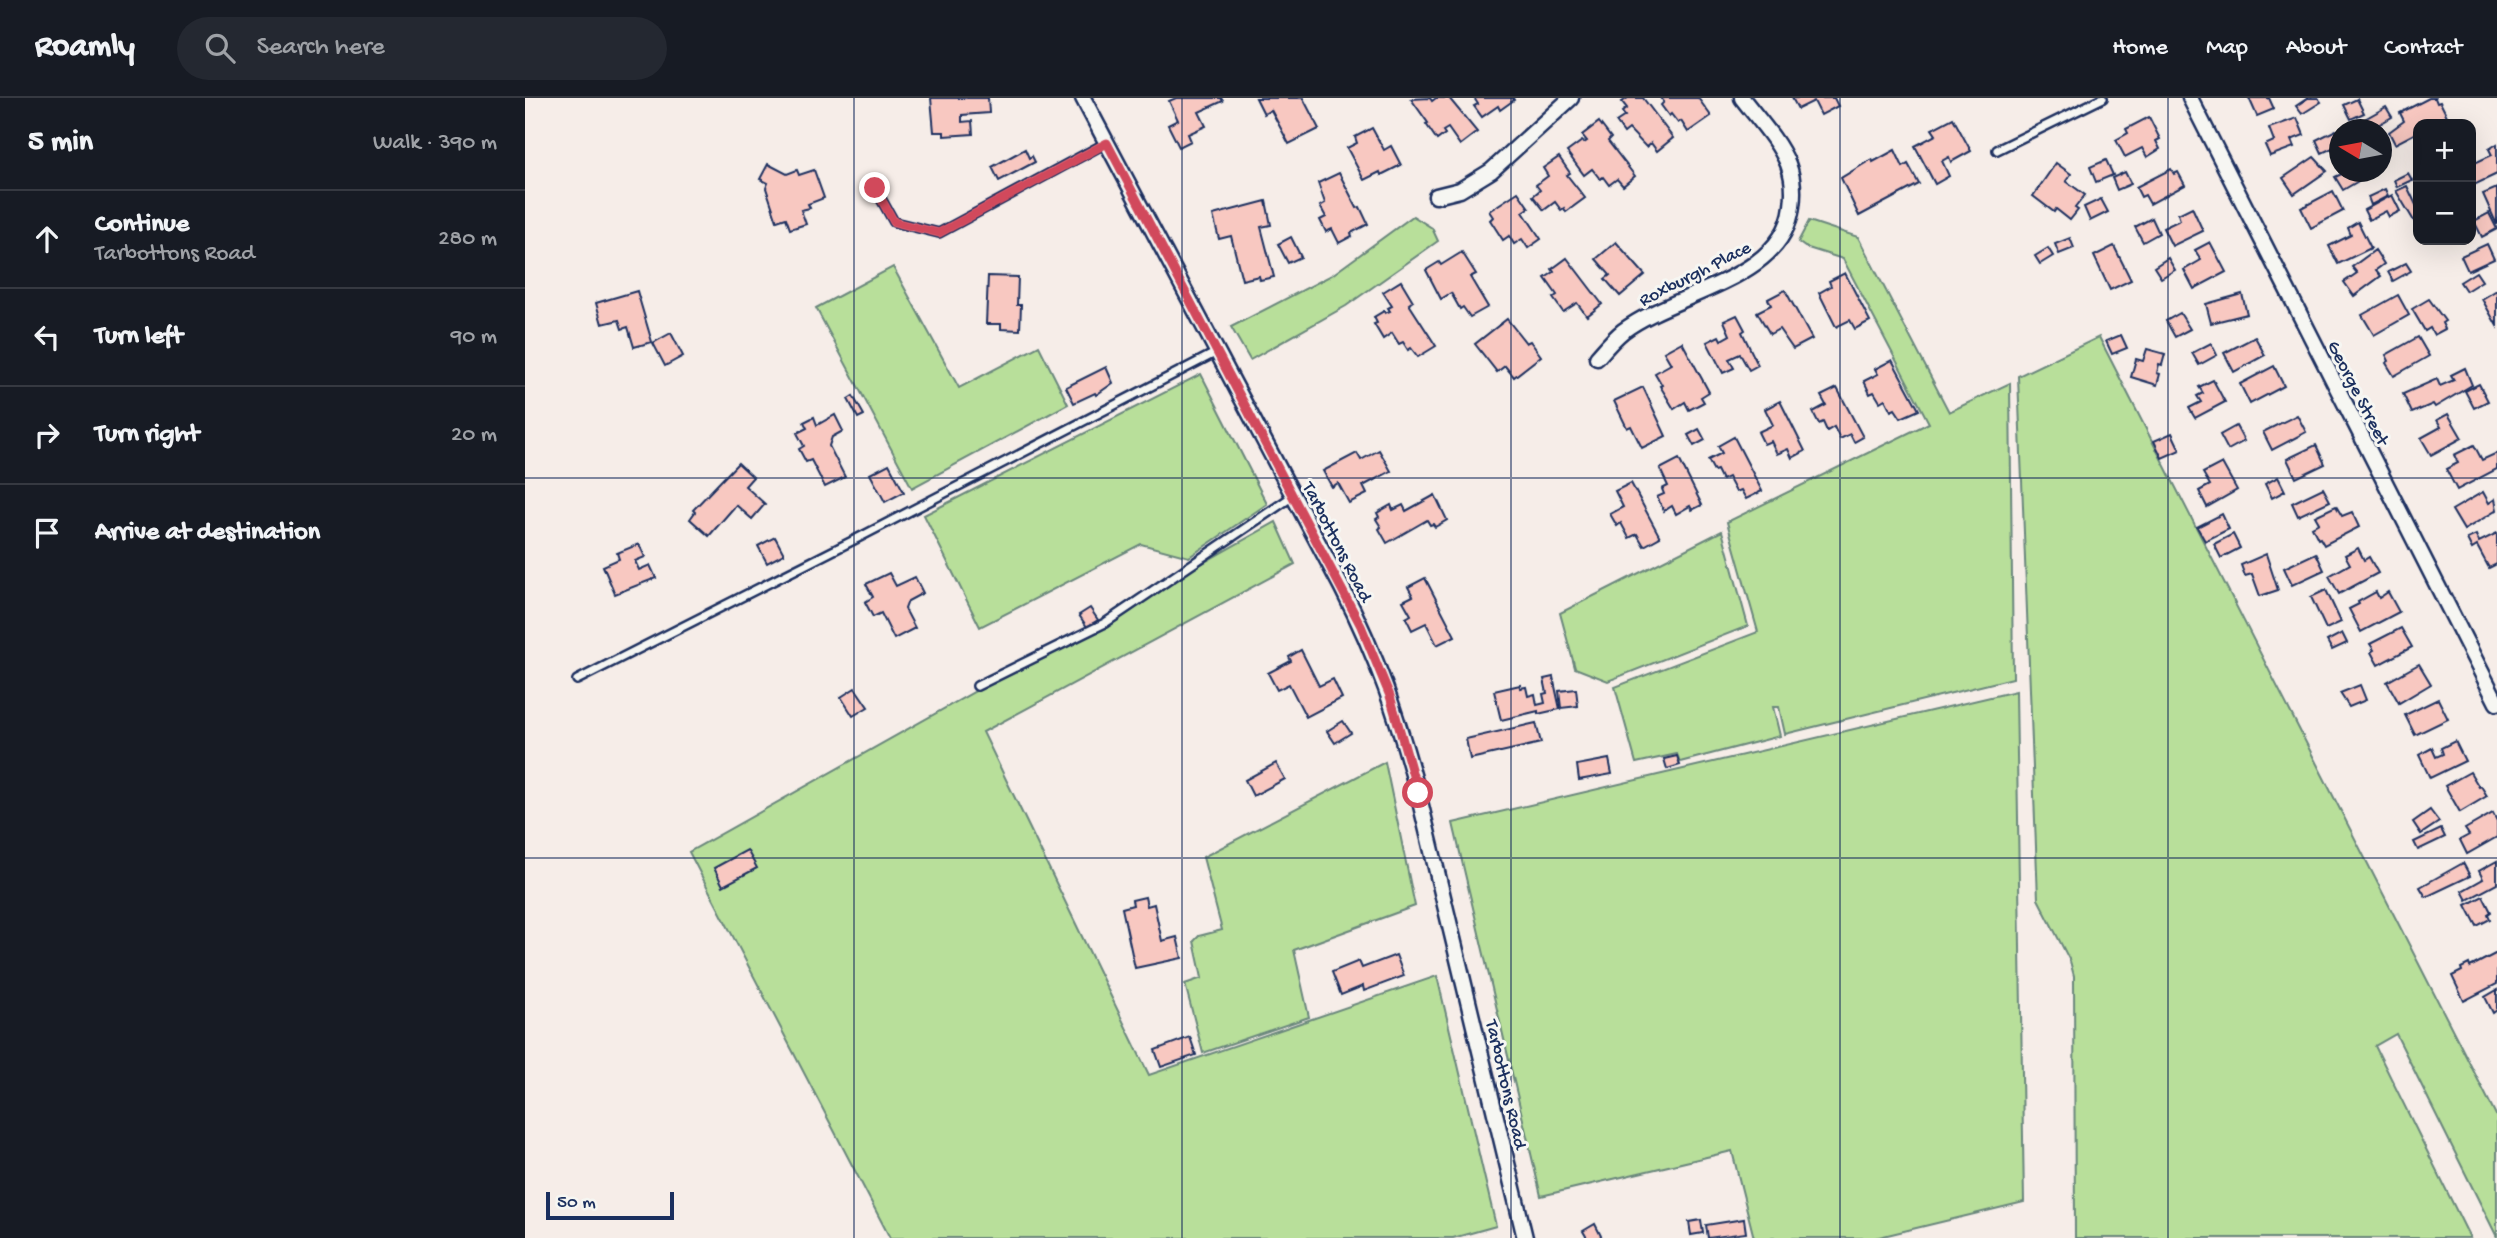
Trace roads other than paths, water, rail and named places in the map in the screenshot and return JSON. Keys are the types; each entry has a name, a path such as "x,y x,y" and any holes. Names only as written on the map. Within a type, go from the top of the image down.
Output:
{"street":[{"name":"Tarbottons Road","path":"1083,98 1361,626 1398,720 1458,955 1525,1238"},
{"path":"1436,196 1460,190 1491,171 1571,98"},
{"name":"Roxburgh Place","path":"1597,358 1624,331 1749,268 1762,260 1782,238 1792,212 1794,196 1788,165 1780,148 1742,98"},
{"name":"George Street","path":"2190,98 2497,703"}],"lane":[{"path":"1997,150 2103,98"},
{"path":"875,188 894,222 939,233 1107,143"},
{"path":"577,680 862,536 1217,351"},
{"path":"977,686 1105,623 1294,495"}]}
